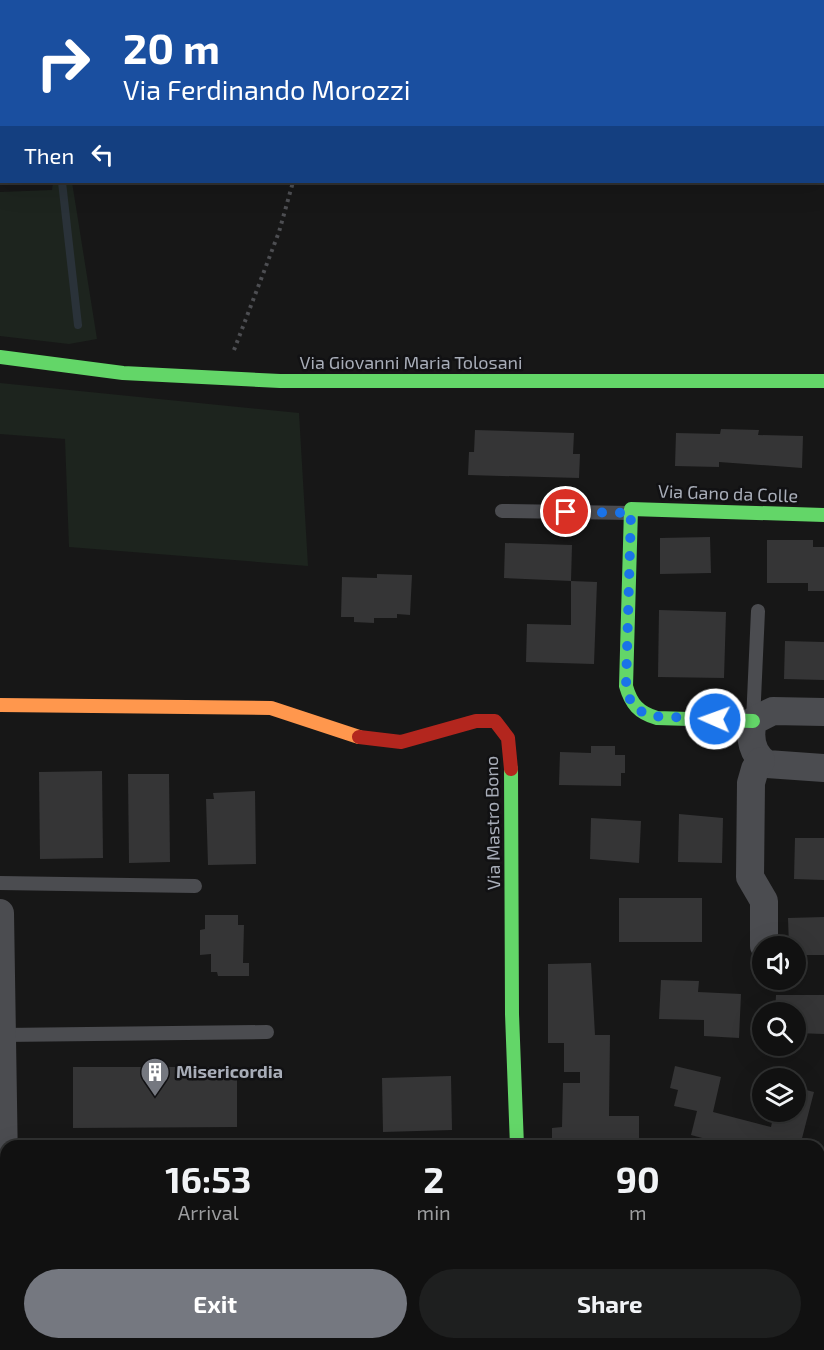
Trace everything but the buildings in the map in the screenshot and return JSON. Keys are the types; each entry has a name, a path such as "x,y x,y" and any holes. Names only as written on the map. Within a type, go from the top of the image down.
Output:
{"street":[{"name":"Via Giovanni Maria Tolosani","path":"0,357 123,373 223,379 824,381"},
{"name":"Via Gano da Colle","path":"631,511 824,515"},
{"path":"631,511 626,686 632,706 643,714 657,718 753,721 773,711 824,712"},
{"name":"Via Mastro Bono","path":"0,705 271,708 308,717 356,737 383,742 418,740 479,720 495,722 508,738 511,752 512,1014 517,1140"},
{"path":"753,721 751,741 761,760 773,766 824,768"},
{"path":"761,760 755,769 751,783 750,877 764,902 764,936"},
{"path":"0,913 4,1140"}],"lane":[{"path":"502,511 631,511"},
{"path":"753,721 758,610"},
{"path":"0,883 195,886"},
{"path":"3,1035 267,1032"}],"path":[{"path":"223,379 279,232 293,183"}],"shaded area":[{"path":"53,183 72,183 97,339 69,344 0,336 0,192 52,190"},
{"path":"0,383 299,413 308,566 69,547 65,439 0,434"}],"waterway":[{"path":"62,183 78,325"}],"traffic: fast":[{"path":"0,357 123,373 280,381 824,381"},
{"path":"753,721 657,718 645,713 630,698 626,686 631,509 824,515"},
{"path":"511,769 512,1014 517,1140"}],"traffic: slow":[{"path":"0,705 271,708 359,737"}],"traffic: jam":[{"path":"359,737 401,742 476,721 495,721 508,738 511,769"}],"place":[{"name":"Misericordia","path":"155,1098"}],"route":[{"path":"566,512 631,513 626,686 632,706 643,714 657,718 715,719"}]}
